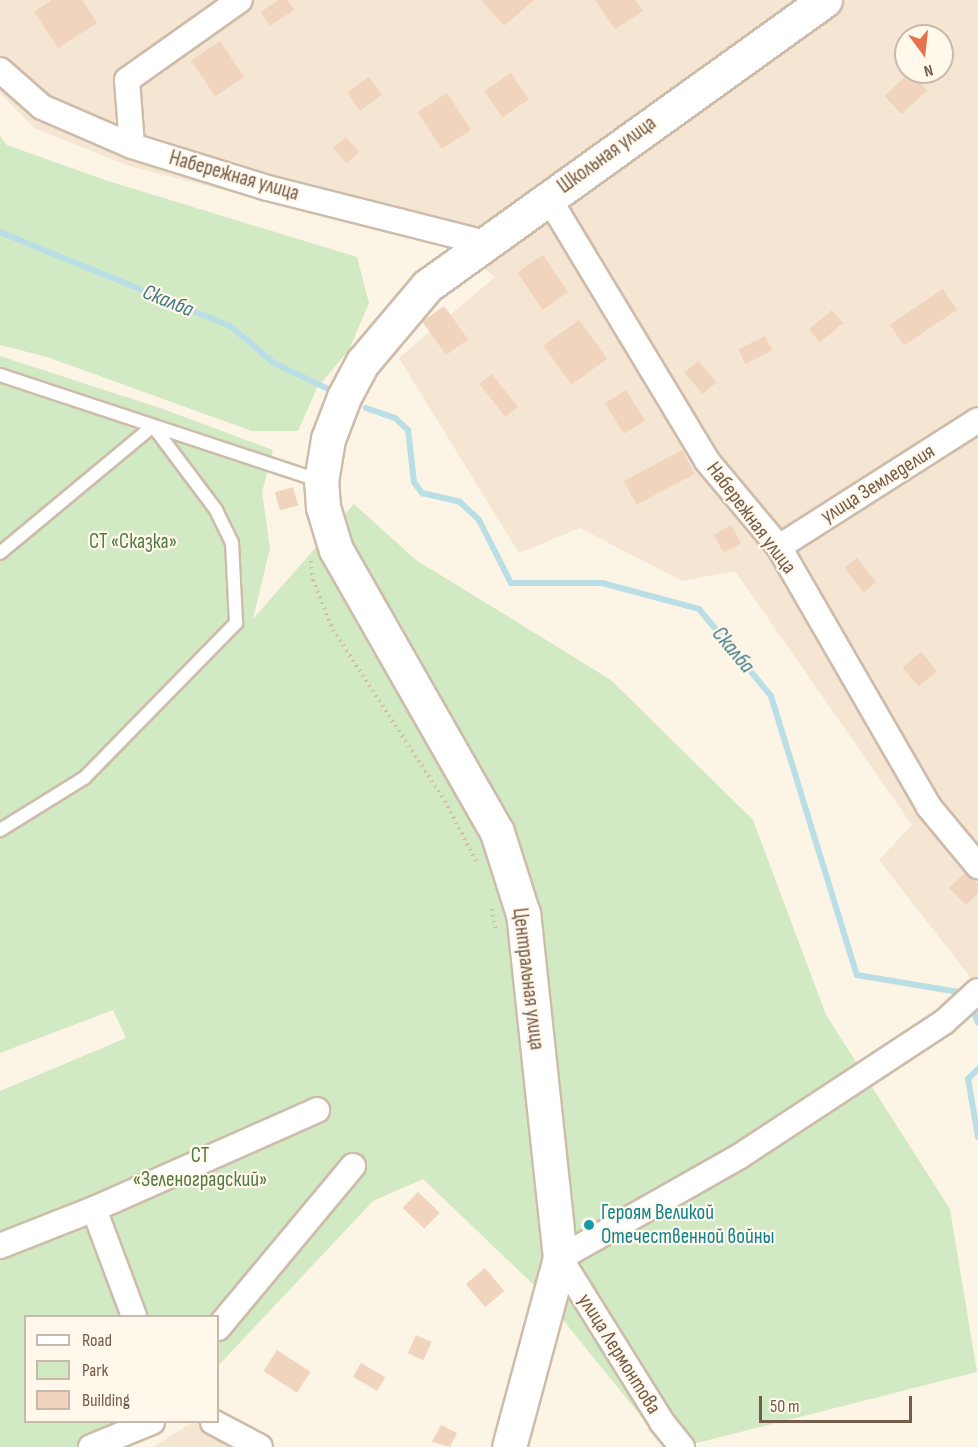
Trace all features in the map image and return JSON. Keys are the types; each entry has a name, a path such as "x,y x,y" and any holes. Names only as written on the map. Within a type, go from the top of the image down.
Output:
{"street":[{"path":"132,146 127,80 240,0"},
{"name":"Школьная улица","path":"321,481 328,439 344,397 363,362 396,319 427,286 825,0"},
{"name":"Набережная улица","path":"0,70 42,107 132,146 268,188 486,243"},
{"name":"Набережная улица","path":"548,197 708,461 779,547 929,807 978,866"},
{"name":"улица Земледелия","path":"779,547 978,420"},
{"name":"Центральная улица","path":"321,481 322,550 497,832 523,914 560,1258 508,1447"},
{"path":"560,1258 740,1156 944,1022 978,991"},
{"path":"0,1246 94,1209 316,1110"},
{"path":"219,1327 353,1166"},
{"path":"94,1209 133,1315"},
{"name":"улица Лермонтова","path":"560,1258 682,1447"},
{"path":"91,1447 151,1423"},
{"path":"215,1423 260,1447"}],"lane":[{"path":"0,375 321,481"},
{"path":"0,553 153,426"},
{"path":"0,830 84,778 236,623 232,543 216,510 153,426"}],"path":[{"path":"322,550 314,580 333,630 445,801 480,873"},
{"path":"489,902 498,941"}],"shaded area":[{"path":"0,0 978,0 978,987 879,860 912,825 735,571 682,581 580,528 519,553 399,358 495,277 464,252 129,166 34,128 0,93"},
{"path":"191,1423 200,1423 243,1447 153,1447"}],"green space":[{"path":"0,136 7,145 105,180 357,257 369,303 349,350 317,388 298,431 252,431 47,357 0,345"},
{"path":"0,356 163,409 273,450 262,492 270,548 253,619 354,504 416,560 611,680 753,820 826,1015 950,1209 977,1372 681,1447 666,1447 537,1288 423,1179 373,1201 219,1365 219,1315 24,1315 24,1423 164,1423 155,1432 117,1447 0,1447 0,1091 126,1038 113,1010 0,1053"}],"building":[{"path":"51,0 82,0 97,23 58,48 34,12"},
{"path":"278,0 287,0 294,10 270,26 261,12"},
{"path":"481,0 534,0 504,26"},
{"path":"595,0 635,0 643,11 615,29"},
{"path":"220,41 244,77 215,96 191,61"},
{"path":"511,73 529,100 502,117 484,91"},
{"path":"369,77 382,95 360,111 347,93"},
{"path":"897,84 921,84 927,90 901,114 884,96"},
{"path":"447,93 471,130 442,149 418,112"},
{"path":"346,137 359,152 346,163 333,148"},
{"path":"543,255 568,292 542,310 517,272"},
{"path":"943,289 957,310 904,346 890,325"},
{"path":"444,306 468,339 446,355 422,322"},
{"path":"832,310 843,323 820,342 809,329"},
{"path":"579,320 607,359 572,385 543,346"},
{"path":"765,336 772,350 746,364 738,350"},
{"path":"698,361 716,382 703,394 684,373"},
{"path":"492,374 518,407 505,417 479,384"},
{"path":"626,390 645,421 624,434 605,403"},
{"path":"682,450 695,474 636,505 624,481"},
{"path":"293,487 298,505 280,511 275,492"},
{"path":"731,525 741,543 724,553 714,535"},
{"path":"857,558 876,582 863,592 844,568"},
{"path":"921,652 937,671 919,687 903,667"},
{"path":"965,873 978,884 978,893 966,905 949,888"},
{"path":"418,1192 440,1213 424,1229 403,1208"},
{"path":"485,1268 504,1291 485,1307 466,1284"},
{"path":"416,1335 432,1342 423,1360 408,1353"},
{"path":"277,1350 311,1372 297,1393 263,1371"},
{"path":"361,1363 385,1377 377,1391 353,1377"},
{"path":"441,1425 457,1433 450,1447 432,1442"}],"waterway":[{"name":"Скалба","path":"0,232 230,326 274,363 326,388"},
{"name":"Скалба","path":"366,408 395,418 408,430 414,482 422,493 460,502 479,520 511,583 602,583 699,609 771,696 857,975 965,993"},
{"name":"Скалба","path":"971,1004 978,1023"},
{"name":"Скалба","path":"978,1069 968,1079 978,1137"}],"place":[{"name":"Героям Великой Отечественной войны","path":"589,1225"}],"park label":[{"name":"СТ «Сказка»","path":"133,542"},
{"name":"СТ «Зеленоградский»","path":"200,1168"}]}
